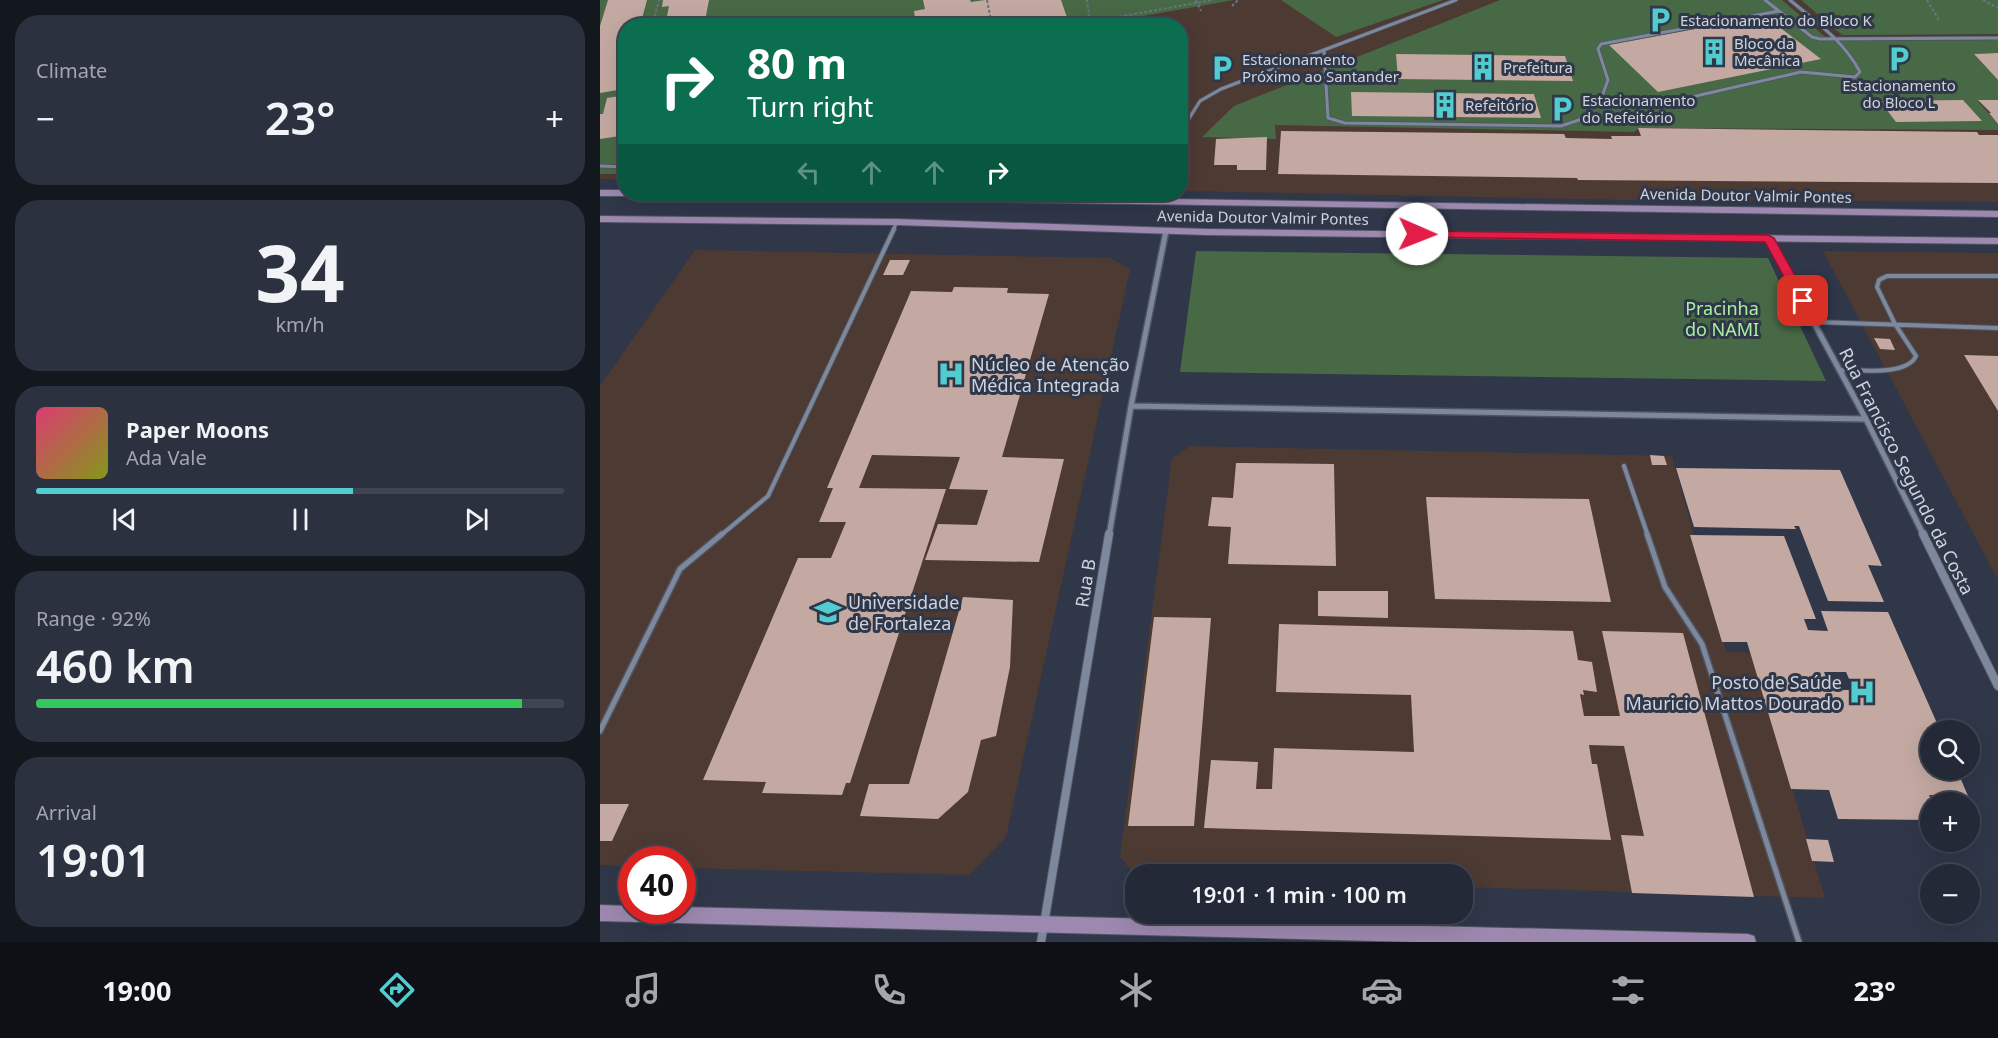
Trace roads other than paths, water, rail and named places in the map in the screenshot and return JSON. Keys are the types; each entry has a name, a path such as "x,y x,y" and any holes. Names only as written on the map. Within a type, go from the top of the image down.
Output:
{"street":[{"path":"600,193 618,193"},
{"name":"Avenida Doutor Valmir Pontes","path":"1188,198 1998,214"},
{"name":"Avenida Doutor Valmir Pontes","path":"600,219 897,222 1166,231 1998,241"},
{"name":"Rua B","path":"1041,942 1131,406 1166,231"},
{"name":"Rua Francisco Segundo da Costa","path":"1768,238 1815,321 1866,419 1998,686"},
{"path":"1131,406 1866,419"},
{"path":"600,913 1748,942"}],"lane":[{"path":"1188,120 1200,101 1221,89 1456,0"},
{"path":"1765,0 1815,38 1836,40 1998,38"},
{"path":"1601,99 1653,103 1684,100 1802,72 1824,72 1844,78 1855,77 1860,72 1857,65 1836,40 1791,0"},
{"path":"1324,50 1326,111 1328,118 1334,121 1561,126 1583,118 1609,89 1609,81 1598,49 1601,44 1779,11"},
{"path":"600,166 618,167"},
{"path":"600,731 680,569 696,552 746,517 768,496 897,222"},
{"path":"1840,370 1902,369 1913,363 1916,356 1895,324 1876,287 1879,280 1887,276 1998,276"},
{"path":"1815,321 1998,328"},
{"path":"1624,466 1665,587 1702,644 1799,942"}],"place":[{"name":"Estacionamento do Bloco K","path":"1660,20"},
{"name":"Bloco da Mecânica","path":"1714,52"},
{"name":"Estacionamento do Bloco L","path":"1899,59"},
{"name":"Prefeitura","path":"1483,67"},
{"name":"Estacionamento Próximo ao Santander","path":"1222,68"},
{"name":"Refeitório","path":"1445,105"},
{"name":"Estacionamento do Refeitório","path":"1562,109"},
{"name":"Núcleo de Atenção Médica Integrada","path":"951,374"},
{"name":"Universidade de Fortaleza","path":"828,612"},
{"name":"Posto de Saúde Mauricio Mattos Dourado","path":"1862,692"}],"park label":[{"name":"Pracinha do NAMI","path":"1722,318"}]}
